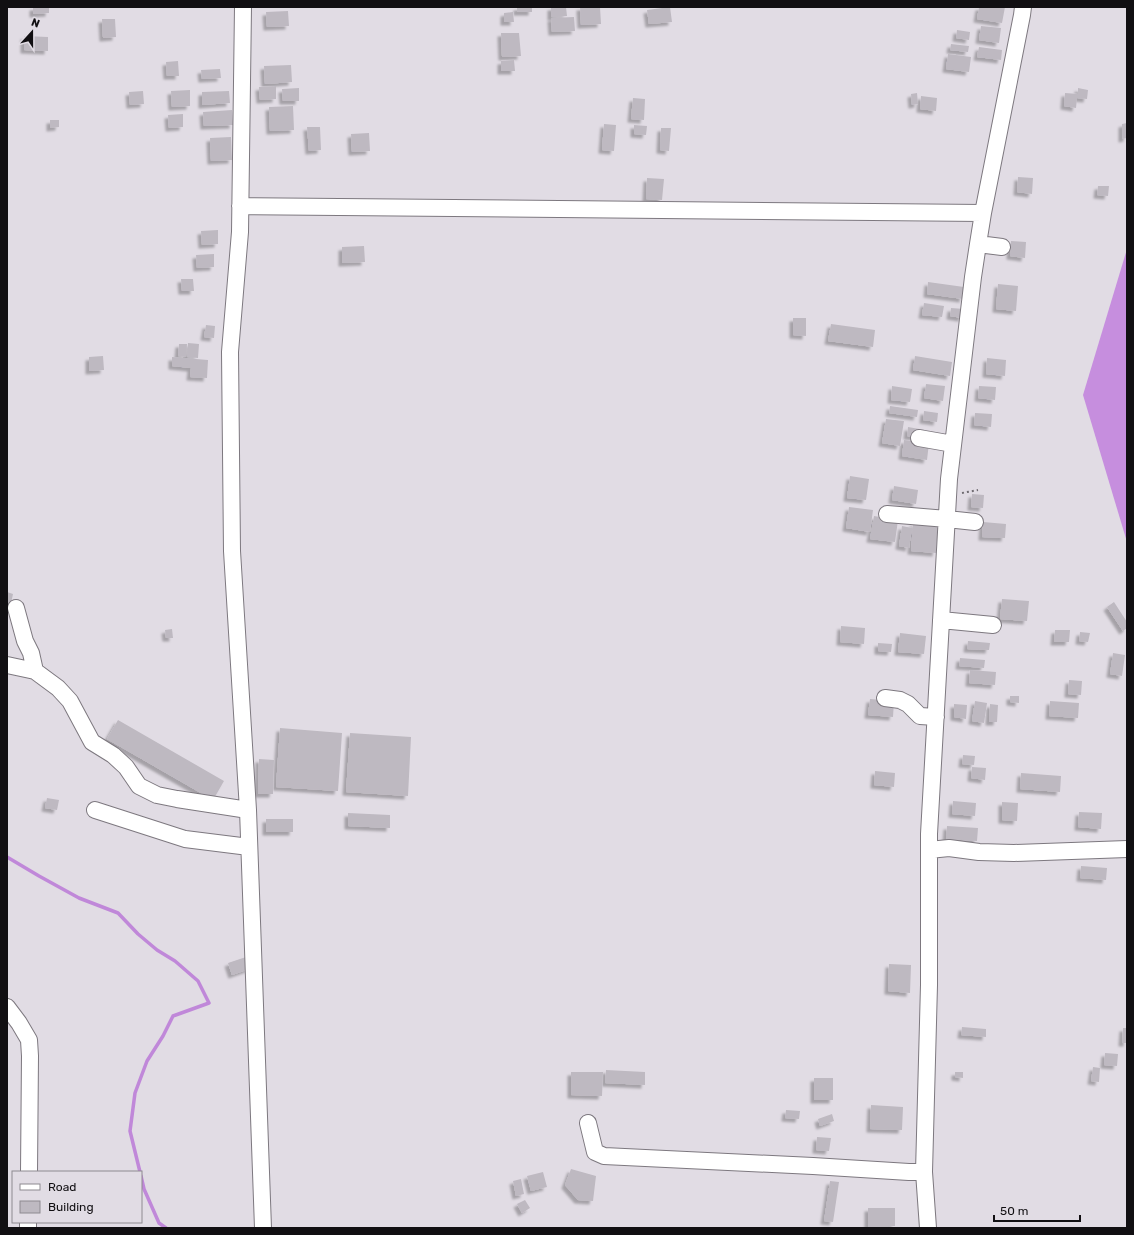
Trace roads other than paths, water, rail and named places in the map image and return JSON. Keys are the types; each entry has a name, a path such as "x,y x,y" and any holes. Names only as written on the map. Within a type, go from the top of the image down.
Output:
{"street":[{"path":"243,7 240,232 230,352 232,536 248,810 263,1228"},
{"path":"928,1228 924,1172 929,985 928,850 948,495 978,244 1023,7"},
{"path":"240,206 983,213"},
{"path":"978,244 1002,247"},
{"path":"919,438 953,444"},
{"path":"886,514 975,522"},
{"path":"16,608 24,641 31,653 35,671"},
{"path":"941,620 993,625"},
{"path":"7,665 35,671 58,688 70,701 92,742 113,755 126,767 139,786 157,795 248,810"},
{"path":"885,698 900,700 908,704 920,716 936,717"},
{"path":"95,810 185,839 249,847"},
{"path":"928,850 949,848 979,852 1014,853 1127,849"},
{"path":"7,1007 29,1040 29,1171"},
{"path":"588,1123 595,1152 604,1156 924,1172"}],"waterway":[{"path":"7,857 79,898 118,913 138,934 157,950 175,961 198,981 209,1003 173,1016 163,1036 147,1061 135,1093 130,1131 140,1171"},
{"path":"142,1180 144,1189 159,1223 166,1228"}]}
